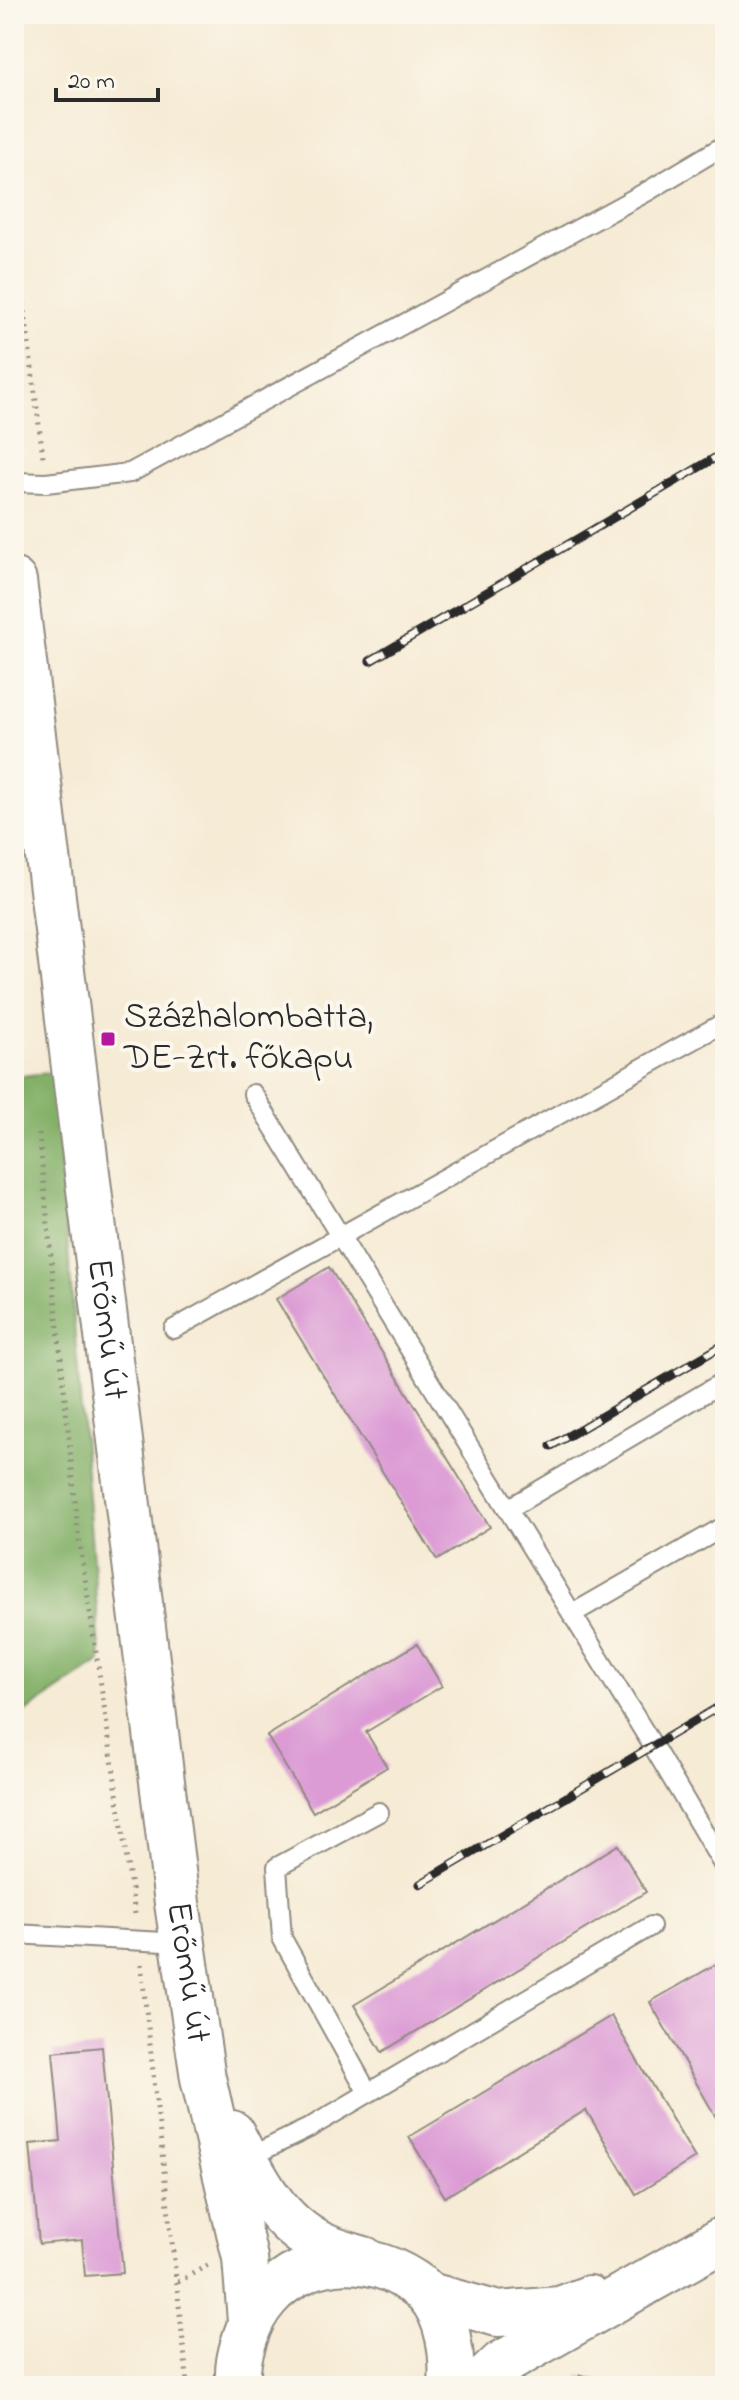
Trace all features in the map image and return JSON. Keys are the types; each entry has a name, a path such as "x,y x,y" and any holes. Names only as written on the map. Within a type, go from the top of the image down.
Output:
{"street":[{"name":"Erőmű út","path":"14,581 183,1943 203,2078 245,2258 250,2321"},
{"name":"Erőmű út","path":"203,2078 270,2204 321,2245 409,2278 429,2295"},
{"path":"478,2386 501,2364 725,2238"},
{"path":"429,2295 498,2314 560,2309 687,2260"},
{"path":"234,2385 250,2321 272,2290 304,2269 336,2261 374,2263"},
{"path":"429,2295 446,2328 453,2364 451,2386"}],"lane":[{"path":"14,482 46,483 130,473 635,198 725,145"},
{"path":"174,1329 725,1022"},
{"path":"253,1094 725,1868"},
{"path":"508,1509 725,1381"},
{"path":"572,1614 725,1526"},
{"path":"368,2093 282,1938 277,1867 379,1812"},
{"path":"245,2159 309,2128 651,1926"},
{"path":"14,1934 183,1943"}],"path":[{"path":"14,224 46,483"},
{"path":"39,1132 78,1531 139,1941 188,2386"}],"green space":[{"path":"54,1072 101,1661 14,1720 14,1077"}],"building":[{"path":"329,1267 490,1527 437,1560 276,1299"},
{"path":"417,1644 442,1686 366,1732 387,1767 313,1812 267,1736"},
{"path":"618,1845 646,1892 382,2052 354,2005"},
{"path":"725,1959 725,2133 650,2002"},
{"path":"611,2016 695,2158 636,2194 586,2110 445,2197 409,2137"},
{"path":"102,2047 123,2273 85,2276 82,2240 39,2244 30,2144 61,2141 53,2052"},
{"path":"580,2375 617,2385 617,2386 577,2386"}],"railway":[{"path":"370,661 725,452"},
{"path":"551,1446 725,1344"},
{"path":"420,1884 725,1703"}],"place":[{"name":"Százhalombatta, DE-Zrt. főkapu","path":"108,1039"}]}
